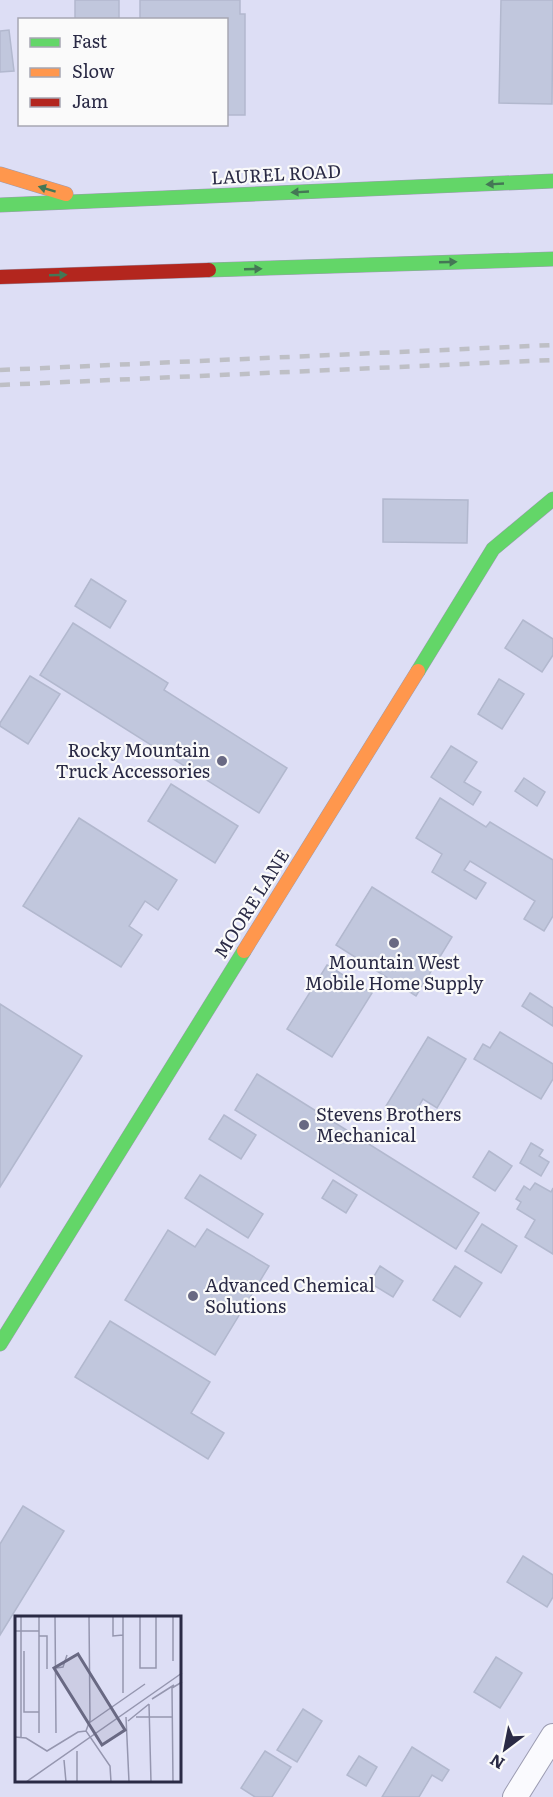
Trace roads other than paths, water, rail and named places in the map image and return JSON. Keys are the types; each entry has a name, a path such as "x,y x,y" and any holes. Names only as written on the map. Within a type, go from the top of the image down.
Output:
{"main road":[{"path":"0,174 94,201"},
{"name":"LAUREL ROAD","path":"0,206 553,181"},
{"path":"4,276 553,259"},
{"name":"MOORE LANE","path":"0,1344 493,549 553,499"}],"street":[{"path":"515,1797 553,1736"}],"railway":[{"path":"0,370 553,345"},
{"path":"0,385 553,360"}],"place":[{"name":"Rocky Mountain Truck Accessories","path":"222,761"},
{"name":"Mountain West Mobile Home Supply","path":"394,943"},
{"name":"Stevens Brothers Mechanical","path":"304,1125"},
{"name":"Advanced Chemical Solutions","path":"193,1296"}]}
